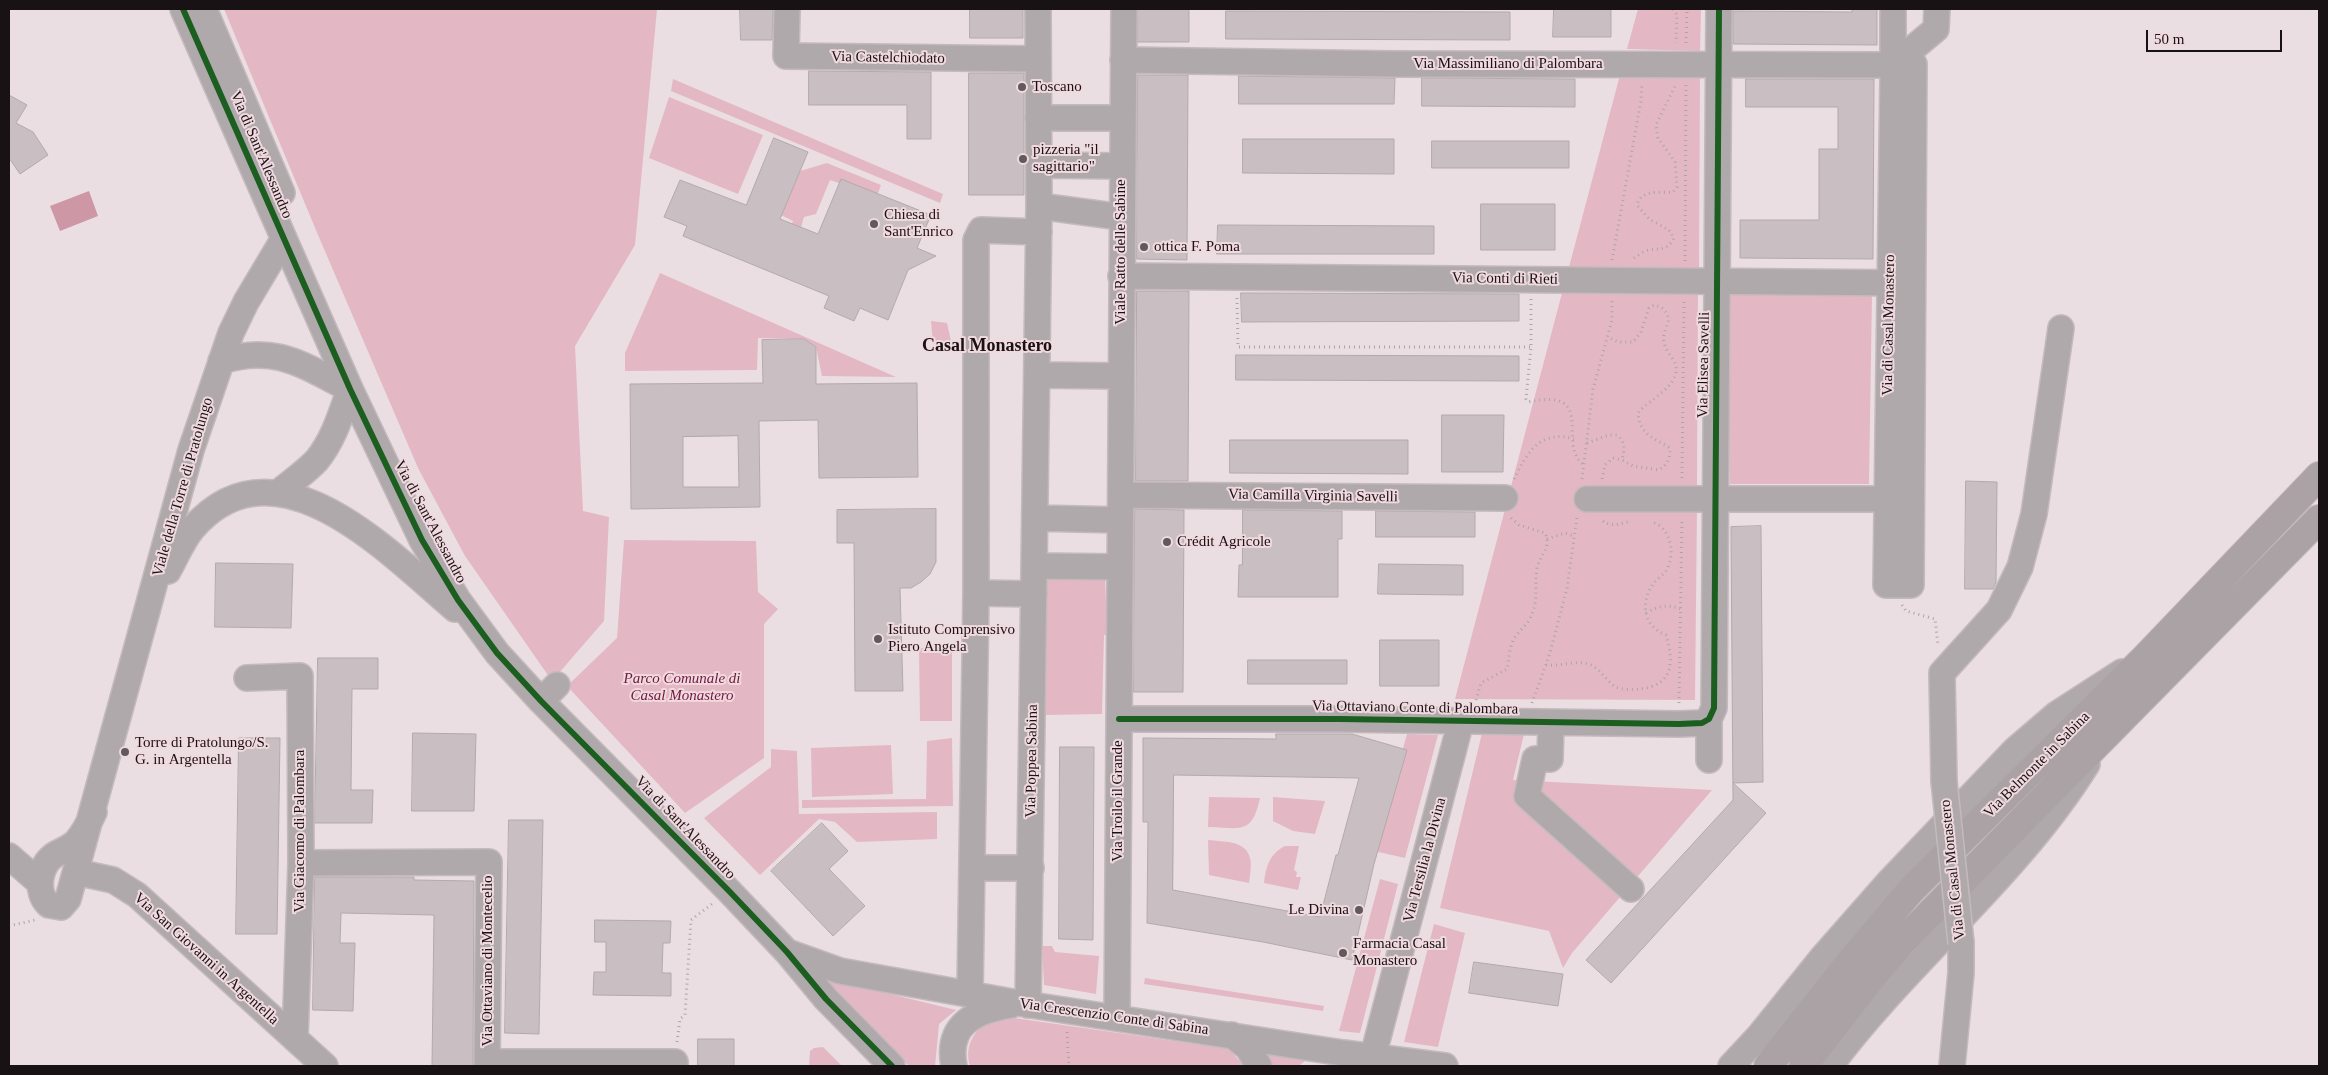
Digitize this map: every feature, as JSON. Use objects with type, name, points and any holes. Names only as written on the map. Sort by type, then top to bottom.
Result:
[{"type":"main road","name":"Via Belmonte in Sabina","points":[[1768,1066],[1856,954],[1912,889],[2144,660],[2319,476]]},
{"type":"main road","name":"Via Belmonte in Sabina","points":[[1803,1066],[1871,978],[1901,943],[2319,520]]},
{"type":"street","name":"Via di Sant'Alessandro","points":[[184,9],[283,240],[350,389],[422,540],[458,600],[497,654],[549,693],[787,952],[826,998],[892,1066]]},
{"type":"street","points":[[204,9],[282,192],[283,240]]},
{"type":"street","name":"Via Castelchiodato","points":[[787,9],[786,56],[1038,59]]},
{"type":"street","points":[[1038,9],[1039,232],[1035,518],[1120,520]]},
{"type":"street","name":"Viale Ratto delle Sabine","points":[[1121,495],[1121,166],[1124,9]]},
{"type":"street","name":"Via Elisea Savelli","points":[[1709,760],[1709,720],[1714,708],[1719,9]]},
{"type":"street","name":"Via di Casal Monastero","points":[[1886,585],[1886,499],[1902,283],[1893,65],[1894,9]]},
{"type":"street","points":[[1893,65],[1936,29],[1937,9]]},
{"type":"street","name":"Via Massimiliano di Palombara","points":[[1123,60],[1893,65]]},
{"type":"street","points":[[1038,118],[1122,118]]},
{"type":"street","points":[[1039,165],[1121,166]]},
{"type":"street","points":[[1039,206],[1121,217]]},
{"type":"street","points":[[970,993],[976,593],[976,240],[981,230],[1039,232]]},
{"type":"street","name":"Viale della Torre di Pratolungo","points":[[94,812],[75,843],[48,861],[42,874],[41,892],[45,901],[54,907],[61,906],[68,899],[94,812],[181,482],[220,361],[246,302],[283,240]]},
{"type":"street","name":"Via Conti di Rieti","points":[[1121,276],[1902,283]]},
{"type":"street","points":[[1886,585],[1911,585],[1912,498],[1902,283]]},
{"type":"street","points":[[1942,673],[1999,610],[2020,567],[2034,514],[2061,328]]},
{"type":"street","points":[[220,361],[248,354],[276,355],[292,360],[350,389],[334,433],[324,450],[311,465],[278,493]]},
{"type":"street","points":[[1037,376],[1121,376]]},
{"type":"street","name":"Viale della Torre di Pratolungo","points":[[147,613],[183,543],[205,516],[220,505],[242,495],[258,492],[278,493],[316,504],[346,521],[375,542],[476,626]]},
{"type":"street","name":"Via Camilla Virginia Savelli","points":[[1121,495],[1505,498]]},
{"type":"street","name":"Via Troilo il Grande","points":[[1117,1018],[1121,495]]},
{"type":"street","points":[[1582,498],[1715,500],[1912,498]]},
{"type":"street","name":"Via Poppea Sabina","points":[[1023,1004],[1031,868],[1035,518]]},
{"type":"street","points":[[1035,566],[1120,566]]},
{"type":"street","points":[[976,593],[1034,594]]},
{"type":"street","points":[[1731,1066],[1759,1036],[1822,958],[1882,890],[2022,744],[2070,705],[2144,660]]},
{"type":"street","name":"Via di Casal Monastero","points":[[1942,673],[1944,781],[1961,943],[1961,973],[1952,1066]]},
{"type":"street","name":"Via Giacomo di Palombara","points":[[246,678],[300,676],[301,863],[295,1039]]},
{"type":"street","name":"Via Ottaviano Conte di Palombara","points":[[1119,719],[1679,724],[1702,724],[1709,720]]},
{"type":"street","name":"Via Tersilia la Divina","points":[[1373,1056],[1467,722]]},
{"type":"street","points":[[1539,723],[1550,759],[1535,759],[1527,796],[1631,889]]},
{"type":"street","points":[[1830,1066],[1910,971],[1993,887],[2047,824],[2101,740]]},
{"type":"street","name":"Viale della Torre di Pratolungo","points":[[9,856],[40,883]]},
{"type":"street","name":"Via Ottaviano di Montecelio","points":[[301,863],[488,862],[487,1064]]},
{"type":"street","points":[[972,868],[1031,868]]},
{"type":"street","name":"Via San Giovanni in Argentella","points":[[76,872],[113,880],[132,891],[325,1066]]},
{"type":"street","name":"Via Crescenzio Conte di Sabina","points":[[787,952],[840,971],[1023,1004],[1343,1053],[1445,1066]]},
{"type":"street","points":[[954,1066],[954,1041],[965,1022],[986,1010],[1023,1004]]},
{"type":"street","points":[[1232,1035],[1248,1048],[1259,1066]]},
{"type":"street","points":[[1320,1066],[1343,1053]]},
{"type":"street","points":[[487,1064],[675,1064]]},
{"type":"path","points":[[1672,9],[1677,15],[1680,65],[1684,282],[1679,724]]},
{"type":"path","points":[[1539,723],[1533,700],[1550,653],[1567,588],[1574,536],[1582,498],[1593,389],[1612,320],[1620,281],[1634,258],[1646,251],[1662,250],[1671,245],[1674,238],[1669,230],[1648,219],[1637,205],[1639,198],[1645,194],[1673,192],[1677,187],[1676,162],[1658,138],[1656,125],[1676,86],[1687,9]]},
{"type":"path","points":[[1620,281],[1613,254],[1641,101],[1643,64]]},
{"type":"path","points":[[1237,277],[1238,347],[1531,347]]},
{"type":"path","points":[[1533,279],[1530,318],[1531,347],[1526,399],[1528,402],[1544,399],[1560,401],[1569,408],[1577,460],[1584,465]]},
{"type":"path","points":[[1587,443],[1610,434],[1617,435],[1623,441],[1624,451],[1622,460]]},
{"type":"path","points":[[1467,722],[1480,683],[1507,669],[1512,643],[1532,617],[1537,598],[1536,571],[1539,561],[1547,549],[1548,539],[1544,533],[1519,525],[1508,515],[1505,498],[1524,458],[1542,440],[1555,435],[1574,439]]},
{"type":"path","points":[[1548,539],[1565,533],[1574,536]]},
{"type":"path","points":[[1886,585],[1906,611],[1935,619],[1942,673]]},
{"type":"path","points":[[1646,613],[1669,605],[1681,609]]},
{"type":"path","points":[[675,1064],[680,1019],[685,1016],[691,920],[713,904]]},
{"type":"path","points":[[1067,1029],[1069,1066]]},
{"type":"green space","points":[[224,9],[657,9],[635,245],[575,346],[583,511],[609,517],[604,621],[552,681],[465,556],[418,468]]},
{"type":"green space","points":[[1638,9],[1701,9],[1700,51],[1627,49]]},
{"type":"green space","points":[[1620,75],[1700,76],[1699,268],[1569,267]]},
{"type":"green space","points":[[673,79],[943,194],[940,203],[671,91]]},
{"type":"green space","points":[[669,97],[763,135],[738,194],[649,158]]},
{"type":"green space","points":[[827,163],[881,185],[877,196],[830,180],[816,214],[804,217],[800,231],[790,229],[793,221],[781,215],[800,171]]},
{"type":"green space","points":[[660,273],[896,377],[822,376],[816,347],[804,339],[758,338],[757,370],[625,371],[625,353]]},
{"type":"green space","points":[[1728,292],[1872,295],[1869,484],[1730,484]]},
{"type":"green space","points":[[1562,293],[1698,294],[1697,487],[1588,485],[1587,499],[1697,509],[1695,700],[1455,699]]},
{"type":"green space","points":[[931,321],[947,323],[951,341],[933,344]]},
{"type":"green space","name":"Parco Comunale di Casal Monastero","points":[[624,540],[756,541],[758,592],[778,609],[764,624],[764,758],[685,813],[567,686],[617,638]]},
{"type":"green space","points":[[1105,573],[1107,635],[1104,635],[1102,714],[1046,715],[1046,636],[1040,636],[1042,575]]},
{"type":"green space","points":[[919,648],[952,649],[952,721],[920,721]]},
{"type":"green space","points":[[1525,730],[1513,780],[1712,790],[1572,953],[1563,968],[1549,931],[1440,908],[1482,733]]},
{"type":"green space","points":[[1407,734],[1438,735],[1405,858],[1374,851]]},
{"type":"green space","points":[[952,738],[953,806],[802,808],[802,800],[926,799],[927,741]]},
{"type":"green space","points":[[891,745],[893,794],[812,797],[811,748]]},
{"type":"green space","points":[[771,749],[797,751],[799,814],[937,812],[937,839],[857,842],[835,822],[819,819],[760,875],[704,818],[771,767]]},
{"type":"green space","points":[[1209,797],[1260,798],[1257,810],[1249,824],[1243,827],[1229,828],[1208,827]]},
{"type":"green space","points":[[1273,797],[1325,801],[1315,834],[1293,831],[1273,821]]},
{"type":"green space","points":[[1208,840],[1233,843],[1248,852],[1251,861],[1249,883],[1209,875]]},
{"type":"green space","points":[[1285,846],[1299,846],[1294,870],[1297,872],[1296,877],[1301,877],[1298,890],[1264,883],[1269,862],[1275,853]]},
{"type":"green space","points":[[1380,879],[1398,884],[1360,1033],[1339,1031]]},
{"type":"green space","points":[[1434,924],[1465,933],[1438,1047],[1404,1042]]},
{"type":"green space","points":[[1042,946],[1052,946],[1055,952],[1099,956],[1096,994],[1044,985]]},
{"type":"green space","points":[[821,977],[956,1010],[939,1024],[935,1066],[909,1066]]},
{"type":"green space","points":[[1145,978],[1324,1006],[1323,1011],[1144,984]]},
{"type":"green space","points":[[994,1015],[1229,1049],[1244,1066],[970,1066],[968,1051],[973,1037],[982,1025]]},
{"type":"green space","points":[[823,1047],[842,1066],[809,1066],[810,1051],[814,1048]]},
{"type":"green space","points":[[1262,1054],[1306,1060],[1299,1066],[1270,1066]]},
{"type":"shaded area","points":[[89,191],[98,216],[60,231],[50,206]]},
{"type":"building","points":[[740,9],[773,9],[772,40],[741,40]]},
{"type":"building","points":[[970,9],[1023,9],[1023,38],[970,38]]},
{"type":"building","points":[[1138,9],[1189,9],[1189,42],[1138,42]]},
{"type":"building","points":[[1554,9],[1611,9],[1611,37],[1553,37]]},
{"type":"building","points":[[1852,9],[1877,9],[1877,45],[1733,44],[1733,11],[1852,12]]},
{"type":"building","points":[[1226,11],[1510,12],[1510,40],[1226,39]]},
{"type":"building","points":[[809,71],[931,72],[931,139],[907,139],[907,105],[809,105]]},
{"type":"building","points":[[969,73],[1024,73],[1024,195],[969,195]]},
{"type":"building","points":[[1138,75],[1188,75],[1187,260],[1137,259]]},
{"type":"building","points":[[1239,76],[1395,78],[1394,104],[1239,104]]},
{"type":"building","points":[[1422,78],[1575,79],[1575,107],[1422,106]]},
{"type":"building","points":[[1746,79],[1874,79],[1873,259],[1740,258],[1740,220],[1819,220],[1819,149],[1838,149],[1838,107],[1746,107]]},
{"type":"building","points":[[9,95],[27,105],[16,123],[33,132],[48,155],[20,174],[9,158]]},
{"type":"building","points":[[774,138],[808,152],[780,219],[818,234],[841,179],[931,215],[917,248],[936,256],[908,270],[888,320],[860,308],[854,321],[824,308],[829,296],[683,236],[687,226],[664,217],[680,180],[746,205]]},
{"type":"building","points":[[1243,139],[1394,139],[1394,174],[1243,173]]},
{"type":"building","points":[[1432,141],[1569,141],[1569,168],[1432,168]]},
{"type":"building","points":[[1481,204],[1555,204],[1555,250],[1481,250]]},
{"type":"building","points":[[1218,225],[1434,226],[1434,254],[1217,254]]},
{"type":"building","points":[[1137,291],[1189,291],[1188,481],[1136,481]]},
{"type":"building","points":[[1241,293],[1519,294],[1519,321],[1242,322]]},
{"type":"building","points":[[804,339],[816,347],[816,384],[917,383],[918,477],[819,478],[818,420],[759,421],[760,507],[631,509],[630,384],[763,383],[762,340]],"holes":[[[738,436],[739,487],[683,487],[683,437]]]},
{"type":"building","points":[[1236,355],[1519,356],[1519,381],[1236,380]]},
{"type":"building","points":[[1442,415],[1504,415],[1503,472],[1442,472]]},
{"type":"building","points":[[1230,440],[1408,440],[1408,474],[1230,473]]},
{"type":"building","points":[[1966,481],[1997,482],[1996,582],[1993,589],[1965,589]]},
{"type":"building","name":"Istituto Comprensivo Piero Angela","points":[[936,509],[936,562],[930,574],[921,582],[911,588],[900,588],[903,691],[855,691],[854,543],[837,543],[837,510]]},
{"type":"building","points":[[1135,509],[1184,510],[1183,692],[1134,692]]},
{"type":"building","points":[[1243,510],[1342,511],[1342,539],[1338,539],[1338,597],[1238,597],[1239,565],[1242,565]]},
{"type":"building","points":[[1376,511],[1475,512],[1475,537],[1376,537]]},
{"type":"building","points":[[1761,526],[1763,782],[1733,783],[1766,813],[1611,983],[1586,960],[1733,800],[1731,527]]},
{"type":"building","points":[[216,563],[293,564],[291,628],[215,627]]},
{"type":"building","points":[[1379,564],[1463,565],[1463,595],[1378,594]]},
{"type":"building","points":[[1380,640],[1439,640],[1439,686],[1380,686]]},
{"type":"building","points":[[318,658],[378,658],[378,689],[352,689],[351,790],[373,790],[372,823],[315,823]]},
{"type":"building","points":[[1248,660],[1347,660],[1347,684],[1248,684]]},
{"type":"building","points":[[413,733],[476,734],[474,811],[412,811]]},
{"type":"building","points":[[1276,734],[1352,734],[1407,750],[1374,864],[1352,960],[1263,942],[1147,923],[1148,822],[1143,822],[1143,738],[1276,739]],"holes":[[[1174,775],[1359,778],[1320,917],[1173,890]]]},
{"type":"building","points":[[239,738],[280,738],[277,934],[236,934]]},
{"type":"building","points":[[1060,747],[1094,747],[1093,940],[1059,939]]},
{"type":"building","points":[[509,820],[543,820],[539,1034],[505,1033]]},
{"type":"building","points":[[822,823],[848,851],[829,869],[865,906],[833,936],[771,871]]},
{"type":"building","points":[[315,877],[414,877],[414,880],[474,881],[473,1066],[432,1066],[434,915],[341,913],[340,943],[355,943],[353,1011],[313,1010]]},
{"type":"building","points":[[595,920],[671,921],[670,943],[663,943],[662,973],[671,973],[671,996],[593,995],[594,972],[606,972],[606,942],[595,942]]},
{"type":"building","points":[[1474,962],[1563,974],[1558,1006],[1469,993]]},
{"type":"building","points":[[698,1039],[734,1039],[734,1066],[698,1066]]},
{"type":"cycle path","points":[[183,9],[350,389],[422,540],[458,600],[497,653],[541,701],[730,892],[787,952],[826,999],[892,1066]]},
{"type":"cycle path","points":[[1119,719],[1339,719],[1679,724],[1702,723],[1709,719],[1714,708],[1719,9]]},
{"type":"place","name":"Toscano","points":[[1022,87]]},
{"type":"place","name":"pizzeria \"il sagittario\"","points":[[1023,159]]},
{"type":"place","name":"Chiesa di Sant'Enrico","points":[[874,224]]},
{"type":"place","name":"ottica F. Poma","points":[[1144,247]]},
{"type":"place","name":"Crédit Agricole","points":[[1167,542]]},
{"type":"place","name":"Istituto Comprensivo Piero Angela","points":[[878,639]]},
{"type":"place","name":"Torre di Pratolungo/S. G. in Argentella","points":[[125,752]]},
{"type":"place","name":"Le Divina","points":[[1359,910]]},
{"type":"place","name":"Farmacia Casal Monastero","points":[[1343,953]]},
{"type":"district","name":"Casal Monastero","points":[[987,346]]}]
